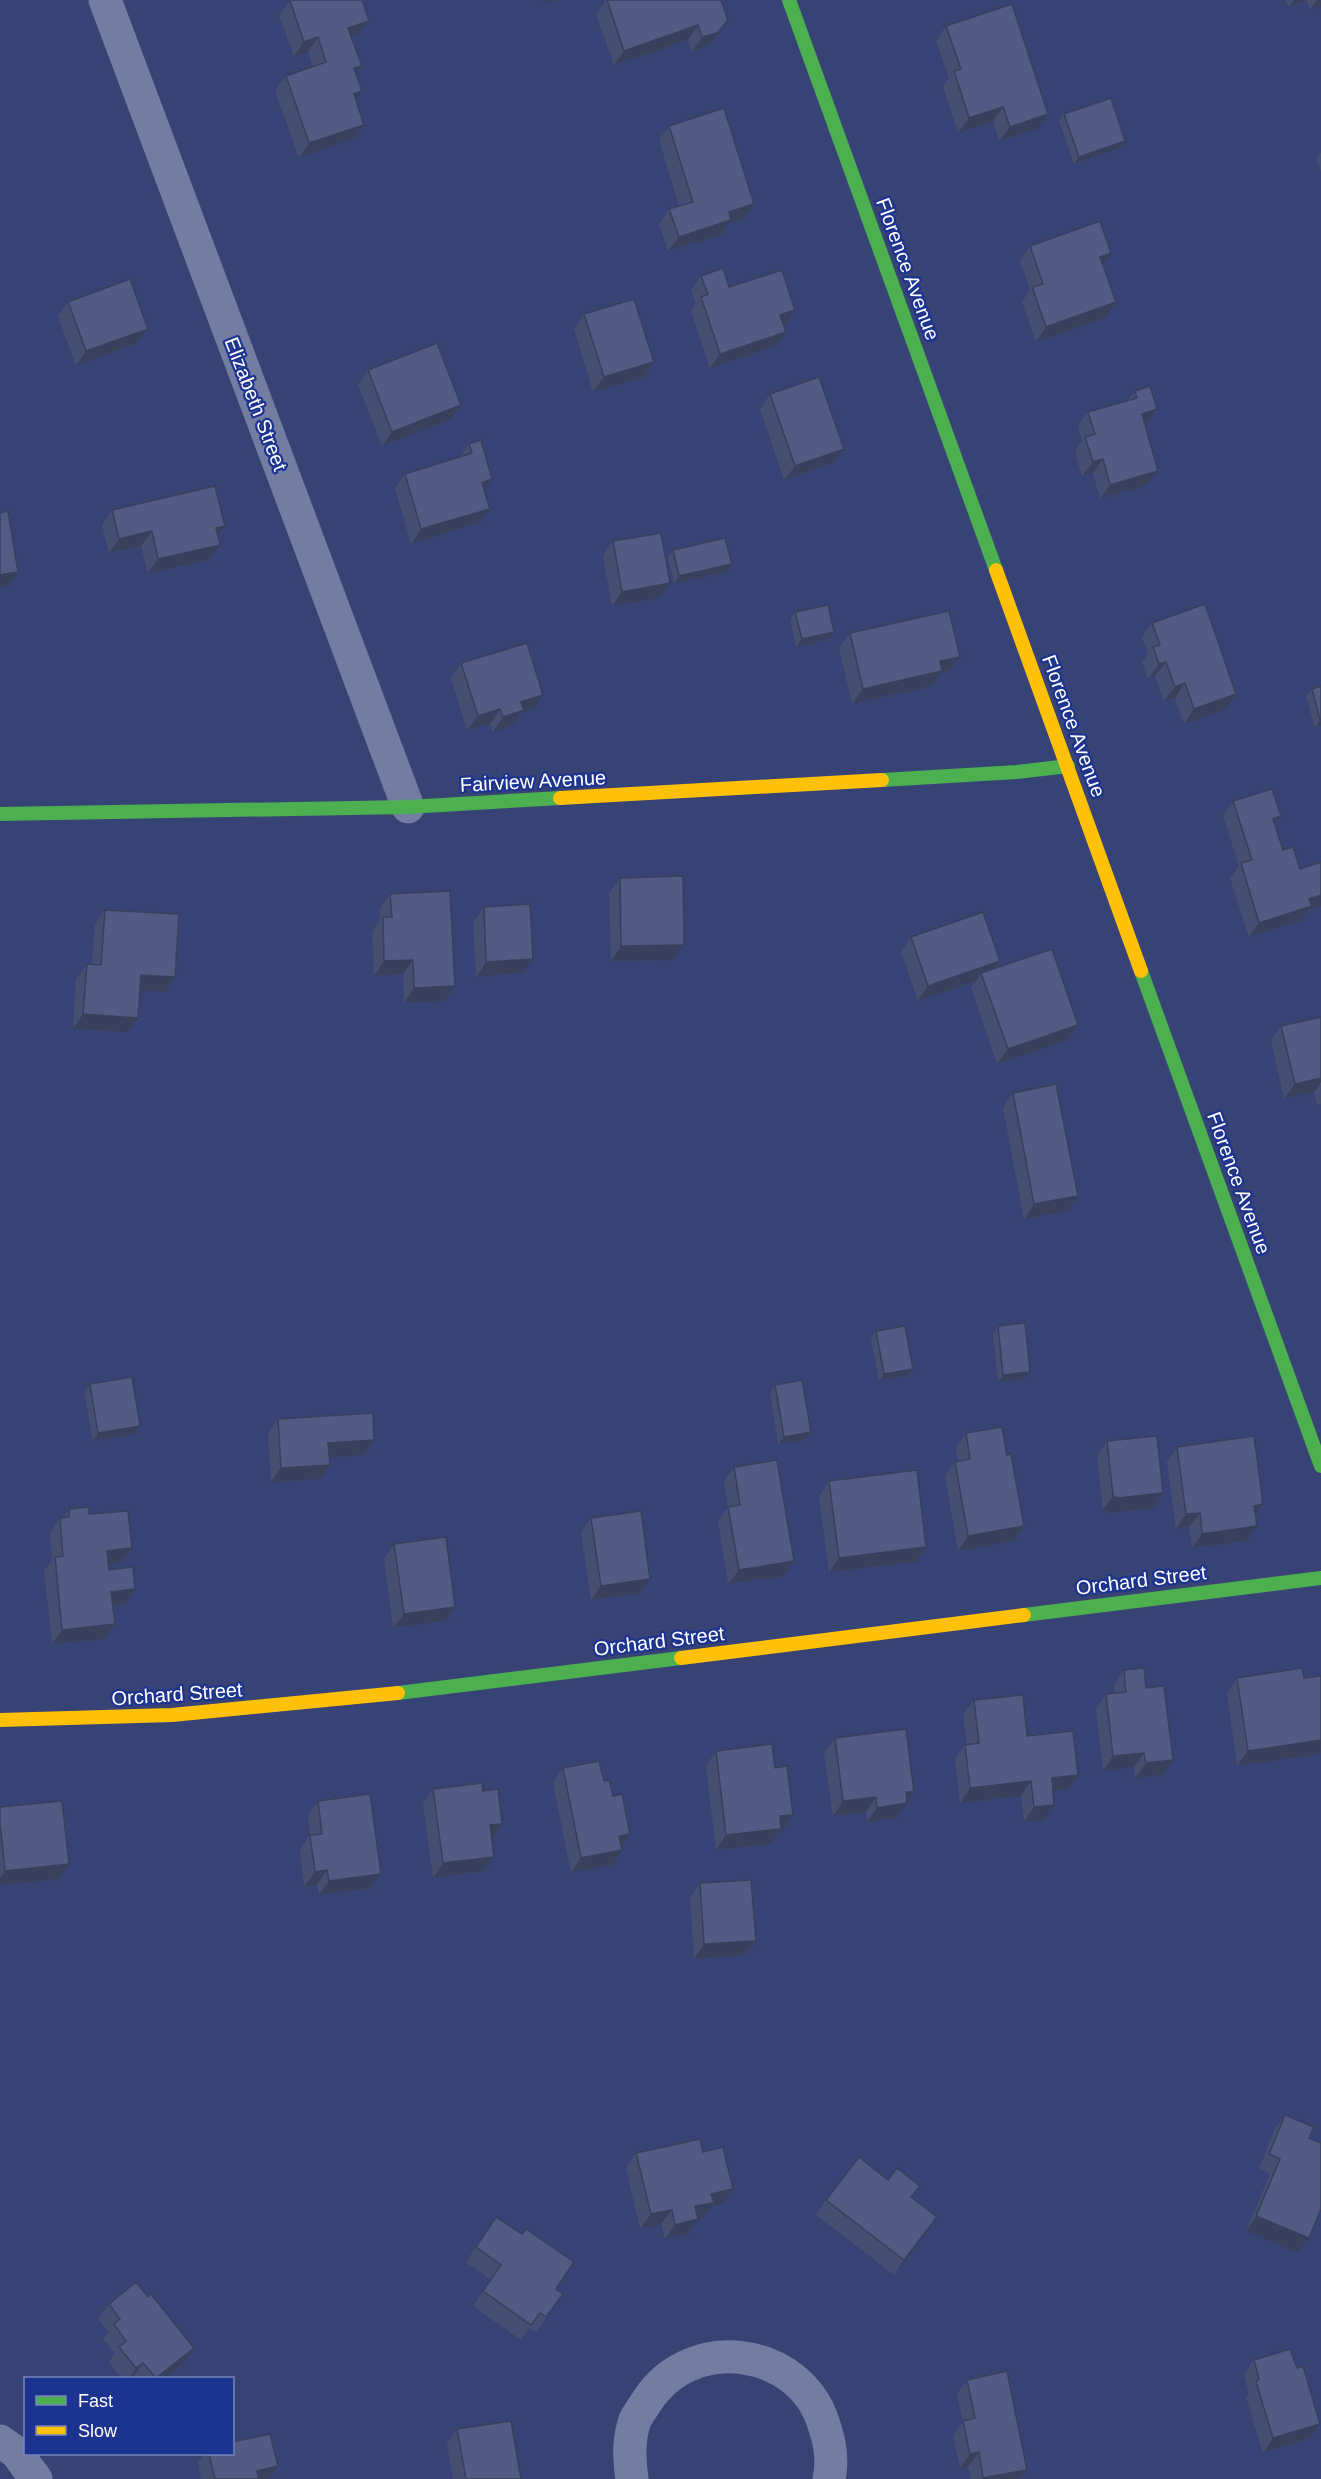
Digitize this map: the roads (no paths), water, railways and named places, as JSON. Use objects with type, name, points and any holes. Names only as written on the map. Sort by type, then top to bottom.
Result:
[{"type":"street","name":"Elizabeth Street","points":[[105,0],[408,807]]},
{"type":"street","name":"Florence Avenue","points":[[789,0],[1321,1466]]},
{"type":"street","name":"Fairview Avenue","points":[[0,814],[408,807],[1017,772],[1068,766]]},
{"type":"street","name":"Orchard Street","points":[[0,1720],[172,1715],[320,1702],[1321,1578]]},
{"type":"street","points":[[632,2479],[629,2453],[635,2420],[654,2390],[681,2368],[715,2357],[747,2357],[777,2367],[802,2387],[821,2413],[830,2444],[829,2479]]},
{"type":"street","points":[[0,2440],[16,2452],[36,2479]]}]
